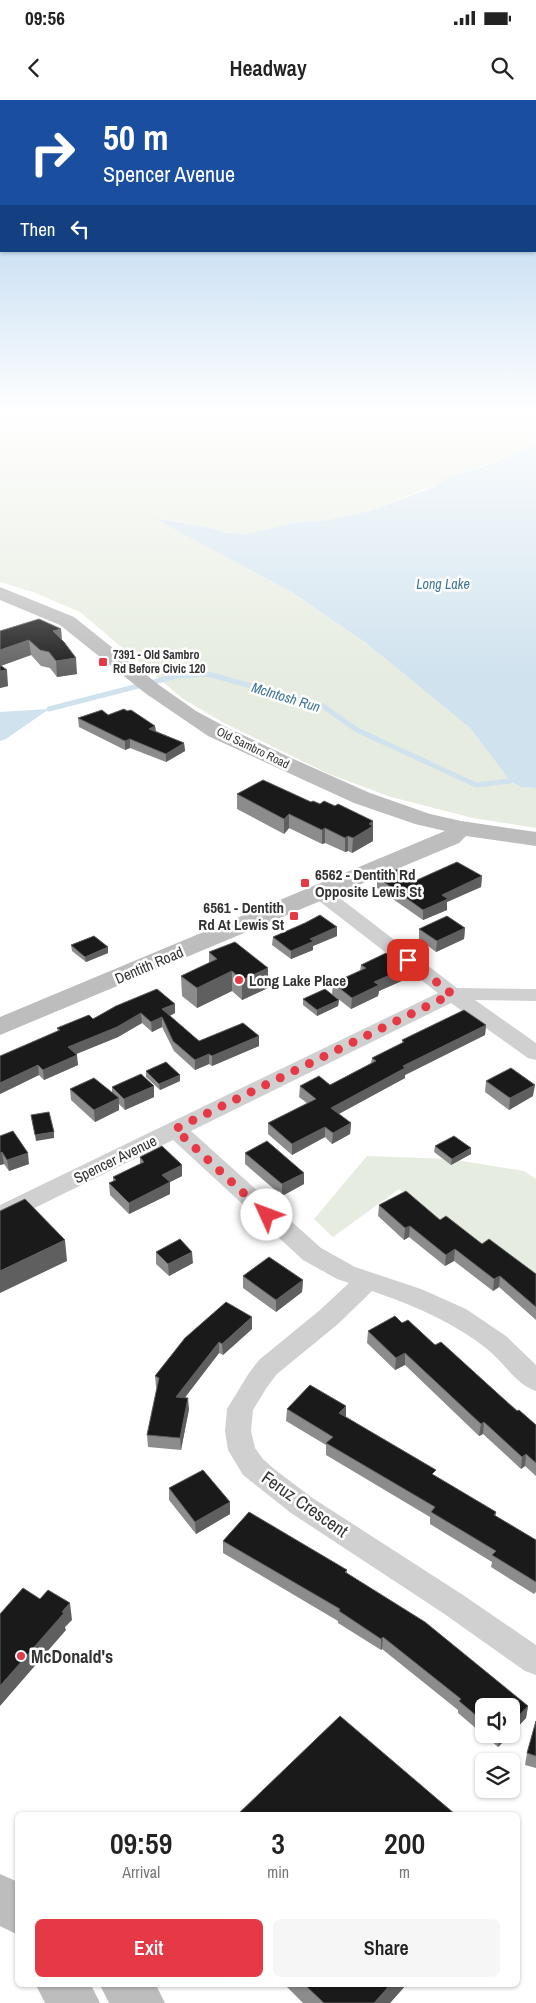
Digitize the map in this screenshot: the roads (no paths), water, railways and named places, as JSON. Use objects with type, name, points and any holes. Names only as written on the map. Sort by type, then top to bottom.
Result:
[{"type":"main road","name":"Old Sambro Road","points":[[0,594],[67,621],[148,686],[216,730],[316,778],[395,810],[461,828],[536,839]]},
{"type":"main road","name":"Dentith Road","points":[[0,1027],[451,838],[461,828]]},
{"type":"main road","points":[[0,1895],[15,1909]]},
{"type":"main road","points":[[61,1987],[77,2003]]},
{"type":"main road","points":[[125,1987],[142,2003]]},
{"type":"street","points":[[321,893],[452,994],[536,1054]]},
{"type":"street","name":"Spencer Avenue","points":[[0,1215],[452,994],[536,995]]},
{"type":"street","points":[[175,1129],[312,1254],[346,1273],[432,1304],[471,1324],[501,1347],[536,1381]]},
{"type":"street","name":"Feruz Crescent","points":[[368,1280],[329,1318],[268,1367],[258,1380],[240,1409],[238,1431],[242,1450],[253,1467],[301,1505],[438,1593],[536,1662]]},
{"type":"water","name":"Long Lake","points":[[392,503],[536,503],[536,788],[521,787],[510,781],[470,728],[366,643],[293,593],[154,518],[216,529],[222,532],[245,534],[294,523],[327,520],[370,511]]},
{"type":"water","points":[[49,709],[6,739],[0,741],[0,712]]},
{"type":"waterway","name":"McIntosh Run","points":[[49,709],[177,676],[208,674],[323,706],[357,730],[476,785],[510,781]]},
{"type":"place","name":"7391 - Old Sambro Rd Before Civic 120","points":[[103,662]]},
{"type":"place","name":"6562 - Dentith Rd Opposite Lewis St","points":[[305,883]]},
{"type":"place","name":"6561 - Dentith Rd At Lewis St","points":[[294,916]]},
{"type":"place","name":"Long Lake Place","points":[[239,980]]},
{"type":"place","name":"McDonald's","points":[[21,1656]]}]
